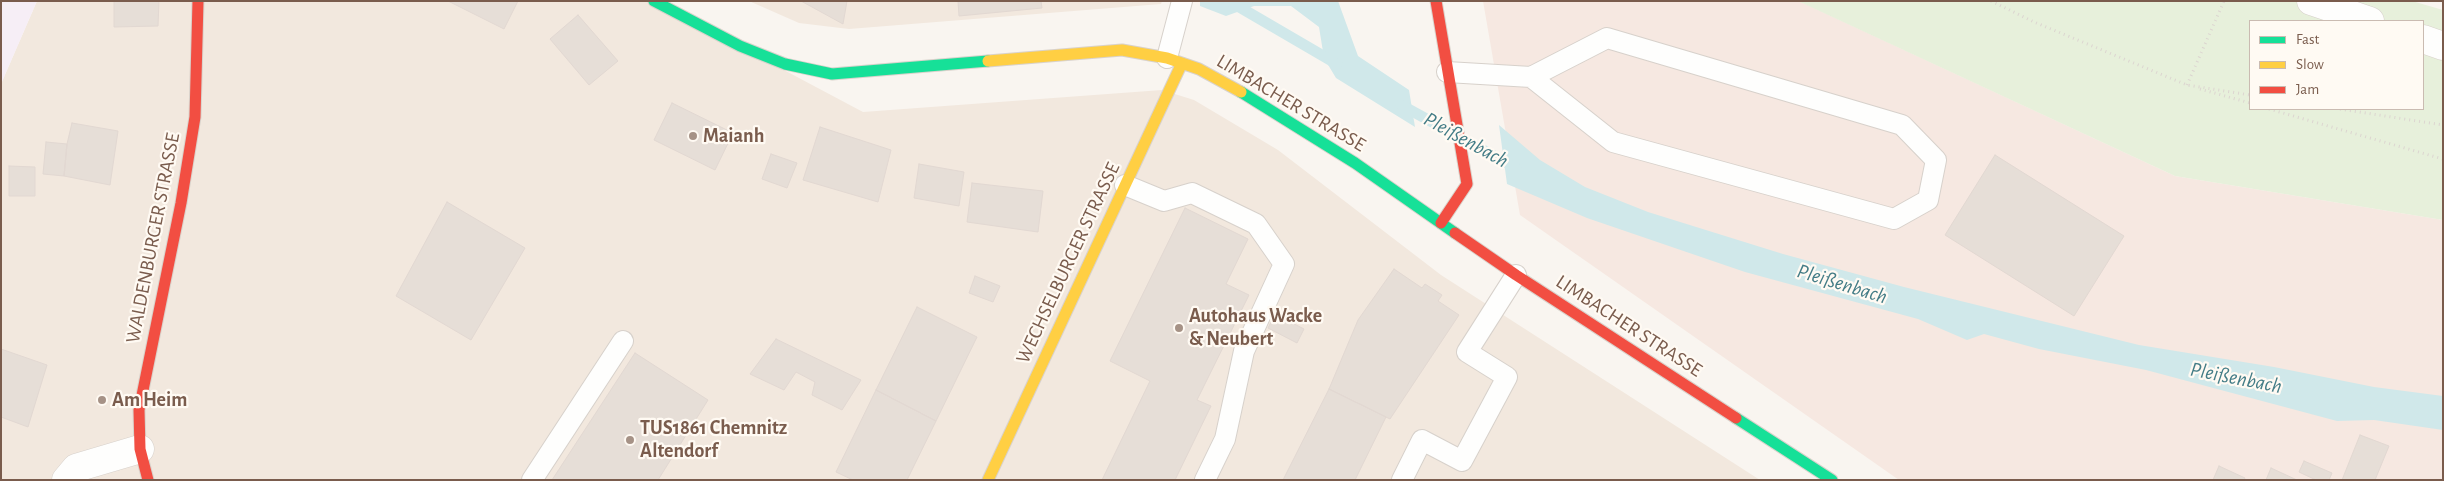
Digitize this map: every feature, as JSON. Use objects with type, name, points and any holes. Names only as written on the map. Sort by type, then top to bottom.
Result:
[{"type":"main road","name":"WALDENBURGER STRASSE","points":[[148,480],[140,449],[139,410],[195,117],[198,1]]},
{"type":"main road","name":"LIMBACHER STRASSE","points":[[654,1],[740,46],[785,64],[832,74],[1122,50],[1174,60],[1199,70],[1258,101],[1355,163],[1516,275],[1832,480]]},
{"type":"main road","points":[[1436,1],[1467,184],[1441,223]]},
{"type":"main road","name":"WECHSELBURGER STRASSE","points":[[988,480],[1125,185],[1174,60]]},
{"type":"street","points":[[2311,1],[2367,20]]},
{"type":"street","points":[[2424,39],[2443,46]]},
{"type":"street","points":[[66,480],[76,468],[140,449]]},
{"type":"lane","points":[[1174,60],[1182,1]]},
{"type":"lane","points":[[1449,81],[1531,76],[1607,38],[1902,125],[1936,160],[1928,200],[1894,219],[1613,142],[1531,76]]},
{"type":"lane","points":[[1125,185],[1164,201],[1192,192],[1256,224],[1284,264],[1244,351],[1225,439],[1205,480]]},
{"type":"lane","points":[[1402,480],[1422,440],[1462,461],[1506,377],[1467,352],[1516,275]]},
{"type":"lane","points":[[532,480],[623,341]]},
{"type":"path","points":[[1991,1],[2043,26],[2187,85],[2249,103]]},
{"type":"path","points":[[2187,85],[2224,1]]},
{"type":"path","points":[[2187,85],[2249,95]]},
{"type":"path","points":[[2272,110],[2443,159]]},
{"type":"path","points":[[2346,110],[2443,125]]},
{"type":"shaded area","points":[[1,1],[37,1],[1,84]]},
{"type":"shaded area","points":[[37,1],[654,1],[863,112],[1162,90],[1194,100],[1278,150],[1441,275],[1760,480],[1,480],[1,84]]},
{"type":"shaded area","points":[[749,1],[1162,1],[1161,4],[849,29],[799,23]]},
{"type":"shaded area","points":[[1483,1],[1799,1],[2175,176],[2443,220],[2443,480],[1899,480],[1520,215]]},
{"type":"green space","points":[[1798,1],[2412,1],[2443,10],[2443,220],[2175,176]]},
{"type":"water","points":[[1200,1],[1338,1],[1358,56],[1409,90],[1415,127],[1336,78],[1324,58],[1319,27],[1291,6],[1254,6],[1226,16],[1200,6]]},
{"type":"water","points":[[1499,125],[1540,160],[1585,187],[1648,212],[1783,254],[1904,287],[2139,345],[2274,367],[2374,387],[2443,396],[2443,430],[2374,420],[2337,421],[2146,370],[2039,349],[1984,334],[1967,340],[1918,319],[1745,272],[1587,218],[1507,184]]},
{"type":"building","points":[[114,1],[159,1],[158,26],[114,27]]},
{"type":"building","points":[[448,1],[518,1],[504,29]]},
{"type":"building","points":[[801,1],[847,1],[843,24]]},
{"type":"building","points":[[958,1],[1041,1],[1042,8],[959,16]]},
{"type":"building","points":[[578,15],[618,61],[589,85],[550,39]]},
{"type":"building","name":"Maianh","points":[[672,103],[733,133],[715,170],[654,140]]},
{"type":"building","points":[[72,123],[118,131],[110,185],[64,176],[67,144]]},
{"type":"building","points":[[820,127],[891,150],[878,202],[803,180]]},
{"type":"building","points":[[46,142],[67,144],[64,176],[43,174]]},
{"type":"building","points":[[771,154],[797,163],[787,188],[762,179]]},
{"type":"building","points":[[1995,155],[2124,236],[2074,316],[1945,235]]},
{"type":"building","points":[[919,164],[964,172],[959,206],[914,198]]},
{"type":"building","points":[[9,166],[35,167],[35,196],[9,196]]},
{"type":"building","points":[[972,183],[1043,191],[1038,232],[967,222]]},
{"type":"building","points":[[447,202],[525,248],[471,340],[396,296]]},
{"type":"building","name":"Autohaus Wacke & Neubert","points":[[1185,208],[1248,239],[1226,284],[1249,295],[1197,400],[1211,406],[1175,480],[1102,480],[1150,381],[1110,361]]},
{"type":"building","points":[[1394,269],[1422,288],[1425,284],[1442,295],[1438,301],[1459,315],[1390,419],[1329,389],[1358,320]]},
{"type":"building","points":[[975,276],[1000,286],[993,302],[969,293]]},
{"type":"building","points":[[917,307],[977,337],[936,421],[876,390]]},
{"type":"building","points":[[1275,314],[1304,329],[1297,343],[1268,328]]},
{"type":"building","points":[[776,339],[861,380],[842,410],[812,395],[815,382],[796,372],[784,390],[750,374]]},
{"type":"building","points":[[1,349],[47,365],[28,427],[1,417]]},
{"type":"building","name":"TUS1861 Chemnitz Altendorf","points":[[635,353],[708,400],[658,480],[552,480]]},
{"type":"building","points":[[1329,389],[1386,417],[1355,480],[1283,480]]},
{"type":"building","points":[[876,390],[936,421],[907,480],[853,480],[836,472]]},
{"type":"building","points":[[2360,435],[2389,446],[2375,480],[2342,480]]},
{"type":"building","points":[[2304,461],[2332,473],[2329,480],[2316,480],[2299,472]]},
{"type":"building","points":[[2219,466],[2245,478],[2244,480],[2213,480]]},
{"type":"building","points":[[2271,468],[2297,480],[2266,480]]},
{"type":"waterway","points":[[1229,1],[1337,64]]},
{"type":"waterway","name":"Pleißenbach","points":[[1401,105],[1516,168]]},
{"type":"traffic: fast","points":[[654,1],[740,46],[785,64],[832,74],[988,61]]},
{"type":"traffic: fast","points":[[1241,92],[1355,163],[1455,233]]},
{"type":"traffic: fast","points":[[1736,418],[1832,480]]},
{"type":"traffic: slow","points":[[988,61],[1122,50],[1167,58],[1199,69],[1241,92]]},
{"type":"traffic: slow","points":[[988,480],[1182,63]]},
{"type":"traffic: jam","points":[[148,480],[140,449],[139,410],[181,203],[195,117],[198,1]]},
{"type":"traffic: jam","points":[[1436,1],[1467,184],[1441,223]]},
{"type":"traffic: jam","points":[[1455,233],[1516,275],[1736,418]]},
{"type":"place","name":"Maianh","points":[[693,136]]},
{"type":"place","name":"Autohaus Wacke & Neubert","points":[[1179,328]]},
{"type":"place","name":"Am Heim","points":[[102,400]]},
{"type":"place","name":"TUS1861 Chemnitz Altendorf","points":[[630,440]]}]
